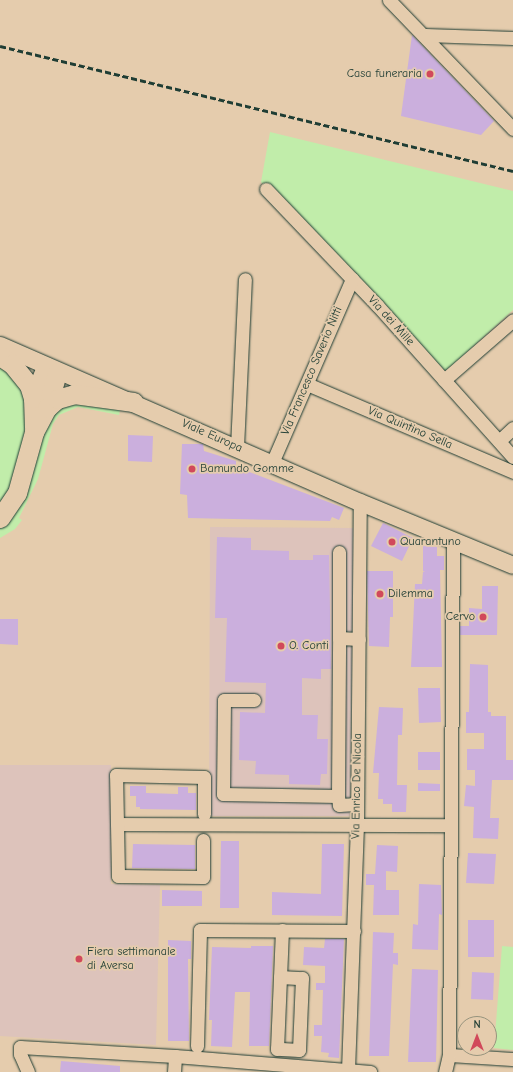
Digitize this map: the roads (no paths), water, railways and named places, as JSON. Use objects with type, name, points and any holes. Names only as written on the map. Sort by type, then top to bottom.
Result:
[{"type":"highway","points":[[0,356],[24,377],[40,403]]},
{"type":"highway","points":[[0,518],[17,492],[34,432],[40,403],[52,369]]},
{"type":"highway","points":[[40,403],[74,394],[133,402]]},
{"type":"main road","name":"Viale Europa","points":[[0,345],[52,369],[237,447],[360,502],[513,565]]},
{"type":"street","points":[[389,0],[425,35],[513,129]]},
{"type":"street","points":[[425,35],[513,38]]},
{"type":"street","name":"Via dei Mille","points":[[266,188],[352,279],[513,457]]},
{"type":"street","points":[[237,447],[245,279]]},
{"type":"street","name":"Via Francesco Saverio Nitti","points":[[272,463],[352,279]]},
{"type":"street","points":[[444,380],[513,320]]},
{"type":"street","name":"Via Quintino Sella","points":[[307,384],[513,472]]},
{"type":"street","points":[[499,441],[513,428]]},
{"type":"street","name":"Via Enrico De Nicola","points":[[348,1070],[357,825],[360,639],[360,502]]},
{"type":"street","points":[[445,1072],[449,1055],[453,539]]},
{"type":"street","points":[[338,552],[338,804],[357,804]]},
{"type":"street","points":[[339,638],[360,639]]},
{"type":"street","points":[[254,700],[224,700],[223,794],[338,796]]},
{"type":"street","points":[[203,840],[202,877],[118,876],[116,775],[204,777],[204,814]]},
{"type":"street","points":[[117,824],[451,825]]},
{"type":"street","points":[[197,1046],[200,930],[354,931]]},
{"type":"street","points":[[280,977],[302,978],[300,1050],[277,1049],[280,977],[282,930]]},
{"type":"street","points":[[28,1072],[20,1054],[20,1047],[175,1056],[370,1072]]},
{"type":"street","points":[[449,1055],[513,1059]]},
{"type":"street","points":[[174,1072],[175,1056]]},
{"type":"railway","points":[[0,46],[513,171]]},
{"type":"place","name":"Casa funeraria","points":[[430,74]]},
{"type":"place","name":"Bamundo Gomme","points":[[192,469]]},
{"type":"place","name":"Quarantuno","points":[[392,542]]},
{"type":"place","name":"Dilemma","points":[[380,594]]},
{"type":"place","name":"Cervo","points":[[483,617]]},
{"type":"place","name":"O. Conti","points":[[281,646]]},
{"type":"place","name":"Fiera settimanale di Aversa","points":[[79,959]]}]
